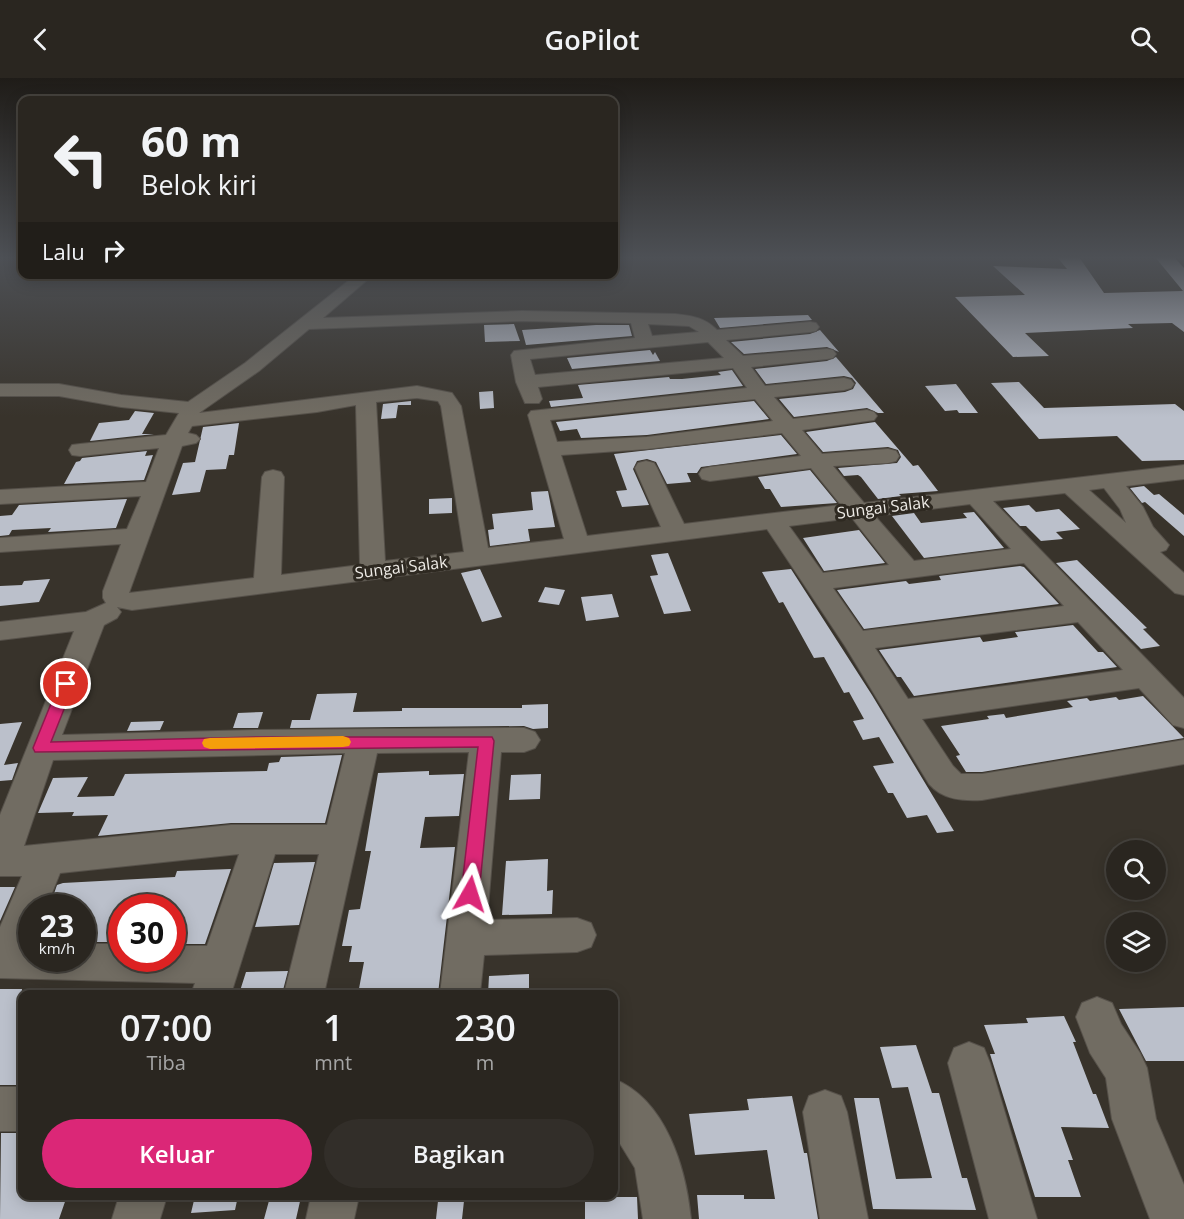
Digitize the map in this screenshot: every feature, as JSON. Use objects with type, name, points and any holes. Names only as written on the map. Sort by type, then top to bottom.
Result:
[{"type":"street","points":[[124,602],[116,598],[116,591],[154,488],[182,423],[324,310]]},
{"type":"street","points":[[308,324],[522,316],[693,321],[702,325],[739,363],[760,393],[908,571]]},
{"type":"street","points":[[638,318],[645,342]]},
{"type":"street","points":[[578,545],[519,356],[524,353],[810,327]]},
{"type":"street","points":[[526,382],[827,354]]},
{"type":"street","points":[[538,415],[844,384]]},
{"type":"street","points":[[0,390],[58,390],[121,401],[182,423]]},
{"type":"street","points":[[80,450],[182,423],[366,407],[432,393],[448,399],[451,406],[477,557]]},
{"type":"street","points":[[366,407],[373,571]]},
{"type":"street","points":[[547,449],[647,443],[867,416]]},
{"type":"street","points":[[710,474],[817,461],[888,456]]},
{"type":"street","points":[[646,468],[676,532]]},
{"type":"street","name":"Sungai Salak","points":[[124,602],[772,520],[1184,472]]},
{"type":"street","points":[[267,585],[273,477]]},
{"type":"street","points":[[1109,480],[1131,507],[1142,530],[1184,570]]},
{"type":"street","points":[[1070,485],[1184,587]]},
{"type":"street","points":[[0,497],[154,488]]},
{"type":"street","points":[[975,496],[1184,717]]},
{"type":"street","points":[[772,520],[856,641],[947,783],[958,788],[982,787],[1184,752]]},
{"type":"street","points":[[0,545],[136,536]]},
{"type":"street","points":[[816,582],[1031,555]]},
{"type":"street","points":[[0,631],[92,620],[124,602]]},
{"type":"street","points":[[856,641],[1086,612]]},
{"type":"street","points":[[92,620],[41,748],[1,861],[48,859],[231,840],[340,839]]},
{"type":"street","points":[[900,711],[1148,677]]},
{"type":"street","points":[[41,748],[364,741],[524,741]]},
{"type":"street","points":[[305,990],[364,741]]},
{"type":"street","points":[[460,990],[486,741]]},
{"type":"street","points":[[48,859],[2,960],[215,980],[262,840]]},
{"type":"street","points":[[466,938],[577,935]]},
{"type":"street","points":[[1097,1017],[1105,1038],[1125,1068],[1134,1119],[1174,1219]]},
{"type":"street","points":[[969,1063],[1013,1219]]},
{"type":"street","points":[[618,1105],[637,1125],[655,1152],[667,1209]]},
{"type":"street","points":[[0,1109],[18,1109]]},
{"type":"street","points":[[825,1112],[844,1219]]},
{"type":"street","points":[[136,1219],[142,1200]]},
{"type":"street","points":[[330,1219],[334,1200]]},
{"type":"building","points":[[968,310],[1184,310],[1184,332],[1172,323],[1128,324],[1133,328],[1025,333],[1049,356],[1013,357]]},
{"type":"building","points":[[808,315],[812,320],[720,328],[714,318]]},
{"type":"building","points":[[514,324],[520,341],[485,342],[484,325]]},
{"type":"building","points":[[629,325],[632,336],[526,345],[522,330]]},
{"type":"building","points":[[820,330],[839,352],[827,347],[744,354],[731,342],[810,334]]},
{"type":"building","points":[[650,350],[653,355],[655,352],[660,361],[572,369],[567,358]]},
{"type":"building","points":[[836,357],[884,413],[867,408],[794,417],[779,399],[845,392],[853,389],[856,383],[852,378],[844,376],[766,384],[755,369],[827,361]]},
{"type":"building","points":[[732,370],[743,386],[551,407],[549,401],[583,398],[578,385],[669,377],[670,379],[682,379],[721,375],[718,372]]},
{"type":"building","points":[[1019,382],[1044,408],[1175,404],[1184,411],[1184,460],[1142,461],[1117,436],[1039,439],[991,383]]},
{"type":"building","points":[[956,384],[978,413],[945,411],[925,386]]},
{"type":"building","points":[[493,391],[494,408],[480,409],[479,392]]},
{"type":"building","points":[[411,401],[411,405],[398,405],[396,418],[381,419],[383,404]]},
{"type":"building","points":[[754,401],[769,419],[647,435],[581,438],[577,429],[560,431],[556,422]]},
{"type":"building","points":[[135,411],[154,413],[142,434],[154,434],[90,441],[99,423],[129,420]]},
{"type":"building","points":[[875,422],[913,466],[918,465],[938,491],[899,494],[901,496],[878,499],[861,477],[858,475],[844,476],[838,468],[897,463],[901,457],[898,450],[888,447],[823,452],[806,432]]},
{"type":"building","points":[[239,423],[234,455],[229,455],[226,469],[206,470],[200,492],[172,495],[183,463],[195,462],[203,427]]},
{"type":"building","points":[[781,435],[797,454],[701,467],[697,473],[687,473],[691,482],[667,484],[656,462],[647,459],[637,461],[633,469],[649,505],[622,507],[616,491],[627,490],[614,454]]},
{"type":"building","points":[[147,451],[145,456],[153,455],[144,480],[64,484],[76,462],[82,458]]},
{"type":"building","points":[[810,470],[837,503],[781,507],[770,489],[765,489],[758,477]]},
{"type":"building","points":[[1144,486],[1154,495],[1159,494],[1184,515],[1184,536],[1145,502],[1142,503],[1130,488]]},
{"type":"building","points":[[548,491],[555,527],[528,529],[530,541],[490,546],[488,530],[494,529],[492,514],[533,510],[531,492]]},
{"type":"building","points":[[452,498],[452,513],[429,514],[429,499]]},
{"type":"building","points":[[127,499],[116,528],[48,532],[51,528],[12,530],[9,535],[0,536],[0,516],[12,515],[19,505]]},
{"type":"building","points":[[1029,505],[1036,512],[1059,509],[1080,529],[1056,532],[1063,539],[1041,541],[1026,526],[1020,526],[1003,508]]},
{"type":"building","points":[[974,512],[1004,548],[924,558],[892,516],[914,513],[921,523],[967,518],[963,513]]},
{"type":"building","points":[[859,530],[885,563],[824,571],[803,538]]},
{"type":"building","points":[[668,553],[691,611],[664,614],[650,576],[658,575],[651,555]]},
{"type":"building","points":[[1077,560],[1147,628],[1143,629],[1160,646],[1141,649],[1056,563]]},
{"type":"building","points":[[1024,567],[1059,604],[864,629],[837,590],[906,581],[909,584],[941,580],[939,576]]},
{"type":"building","points":[[480,569],[502,617],[482,622],[461,573]]},
{"type":"building","points":[[791,569],[872,695],[954,831],[937,833],[927,815],[907,818],[893,793],[888,793],[873,766],[894,763],[879,737],[863,740],[853,721],[864,719],[849,692],[844,693],[824,657],[814,658],[783,602],[779,603],[762,572]]},
{"type":"building","points":[[50,579],[39,602],[0,606],[0,586],[22,585],[24,581]]},
{"type":"building","points":[[545,587],[565,590],[559,605],[538,602]]},
{"type":"building","points":[[612,594],[619,617],[586,621],[581,597]]},
{"type":"building","points":[[1073,625],[1098,652],[1103,652],[1117,667],[914,696],[901,677],[897,677],[879,650],[980,637],[983,642],[1018,637],[1015,632]]},
{"type":"building","points":[[357,693],[353,712],[402,711],[402,708],[522,708],[522,705],[548,704],[548,728],[533,729],[524,726],[290,728],[292,720],[310,720],[317,694]]},
{"type":"building","points":[[1143,696],[1184,738],[982,772],[966,772],[956,756],[960,755],[941,726],[989,719],[987,716],[1004,714],[1006,718],[1073,707],[1067,701],[1087,698],[1090,701],[1116,697],[1119,700]]},
{"type":"building","points":[[263,712],[258,728],[233,728],[238,713]]},
{"type":"building","points":[[164,721],[160,730],[127,731],[131,722]]},
{"type":"building","points":[[22,722],[4,765],[18,763],[12,780],[0,781],[0,724]]},
{"type":"building","points":[[342,755],[325,823],[231,823],[98,836],[108,815],[72,816],[74,812],[38,813],[53,778],[88,777],[77,797],[114,796],[125,774],[267,771],[269,763],[279,762],[281,757]]},
{"type":"building","points":[[429,771],[429,775],[464,774],[459,816],[425,817],[420,848],[455,847],[438,990],[359,990],[364,962],[349,962],[352,946],[342,946],[349,910],[360,909],[371,851],[365,851],[378,773]]},
{"type":"building","points":[[541,774],[540,799],[509,800],[511,775]]},
{"type":"building","points":[[548,859],[547,891],[553,890],[552,914],[502,915],[506,861]]},
{"type":"building","points":[[315,862],[299,925],[255,927],[274,863]]},
{"type":"building","points":[[231,869],[205,944],[186,944],[186,894],[108,894],[108,942],[96,942],[96,894],[54,894],[57,885],[63,883],[175,877],[177,871]]},
{"type":"building","points":[[0,887],[15,887],[0,921]]},
{"type":"building","points":[[288,971],[283,990],[240,990],[246,972]]},
{"type":"building","points":[[529,974],[529,990],[488,990],[489,976]]},
{"type":"building","points":[[0,989],[22,989],[18,990],[18,1085],[0,1085]]},
{"type":"building","points":[[1184,1007],[1184,1061],[1146,1061],[1119,1009]]},
{"type":"building","points":[[1064,1016],[1076,1042],[1073,1042],[1093,1094],[1096,1094],[1109,1128],[1061,1127],[1073,1160],[1068,1160],[1081,1197],[1035,1197],[990,1054],[995,1054],[984,1025],[1028,1023],[1026,1018]]},
{"type":"building","points":[[916,1045],[932,1093],[939,1093],[962,1178],[967,1178],[976,1210],[873,1209],[854,1098],[879,1098],[896,1179],[932,1178],[908,1087],[892,1088],[880,1047]]},
{"type":"building","points":[[792,1096],[804,1153],[807,1153],[818,1219],[699,1219],[697,1195],[744,1195],[744,1199],[775,1199],[767,1150],[695,1155],[689,1114],[749,1110],[747,1099]]},
{"type":"building","points":[[1,1133],[18,1133],[18,1200],[66,1200],[59,1219],[0,1219]]},
{"type":"building","points":[[618,1197],[637,1197],[638,1219],[585,1219],[585,1200],[618,1200]]},
{"type":"building","points":[[194,1200],[237,1200],[235,1210],[191,1213]]},
{"type":"building","points":[[269,1200],[300,1200],[296,1219],[264,1219]]},
{"type":"building","points":[[438,1201],[464,1201],[462,1219],[436,1219]]},
{"type":"slow traffic","points":[[210,743],[343,742]]},
{"type":"route","points":[[66,684],[41,748],[257,742],[486,741],[470,894]]}]
